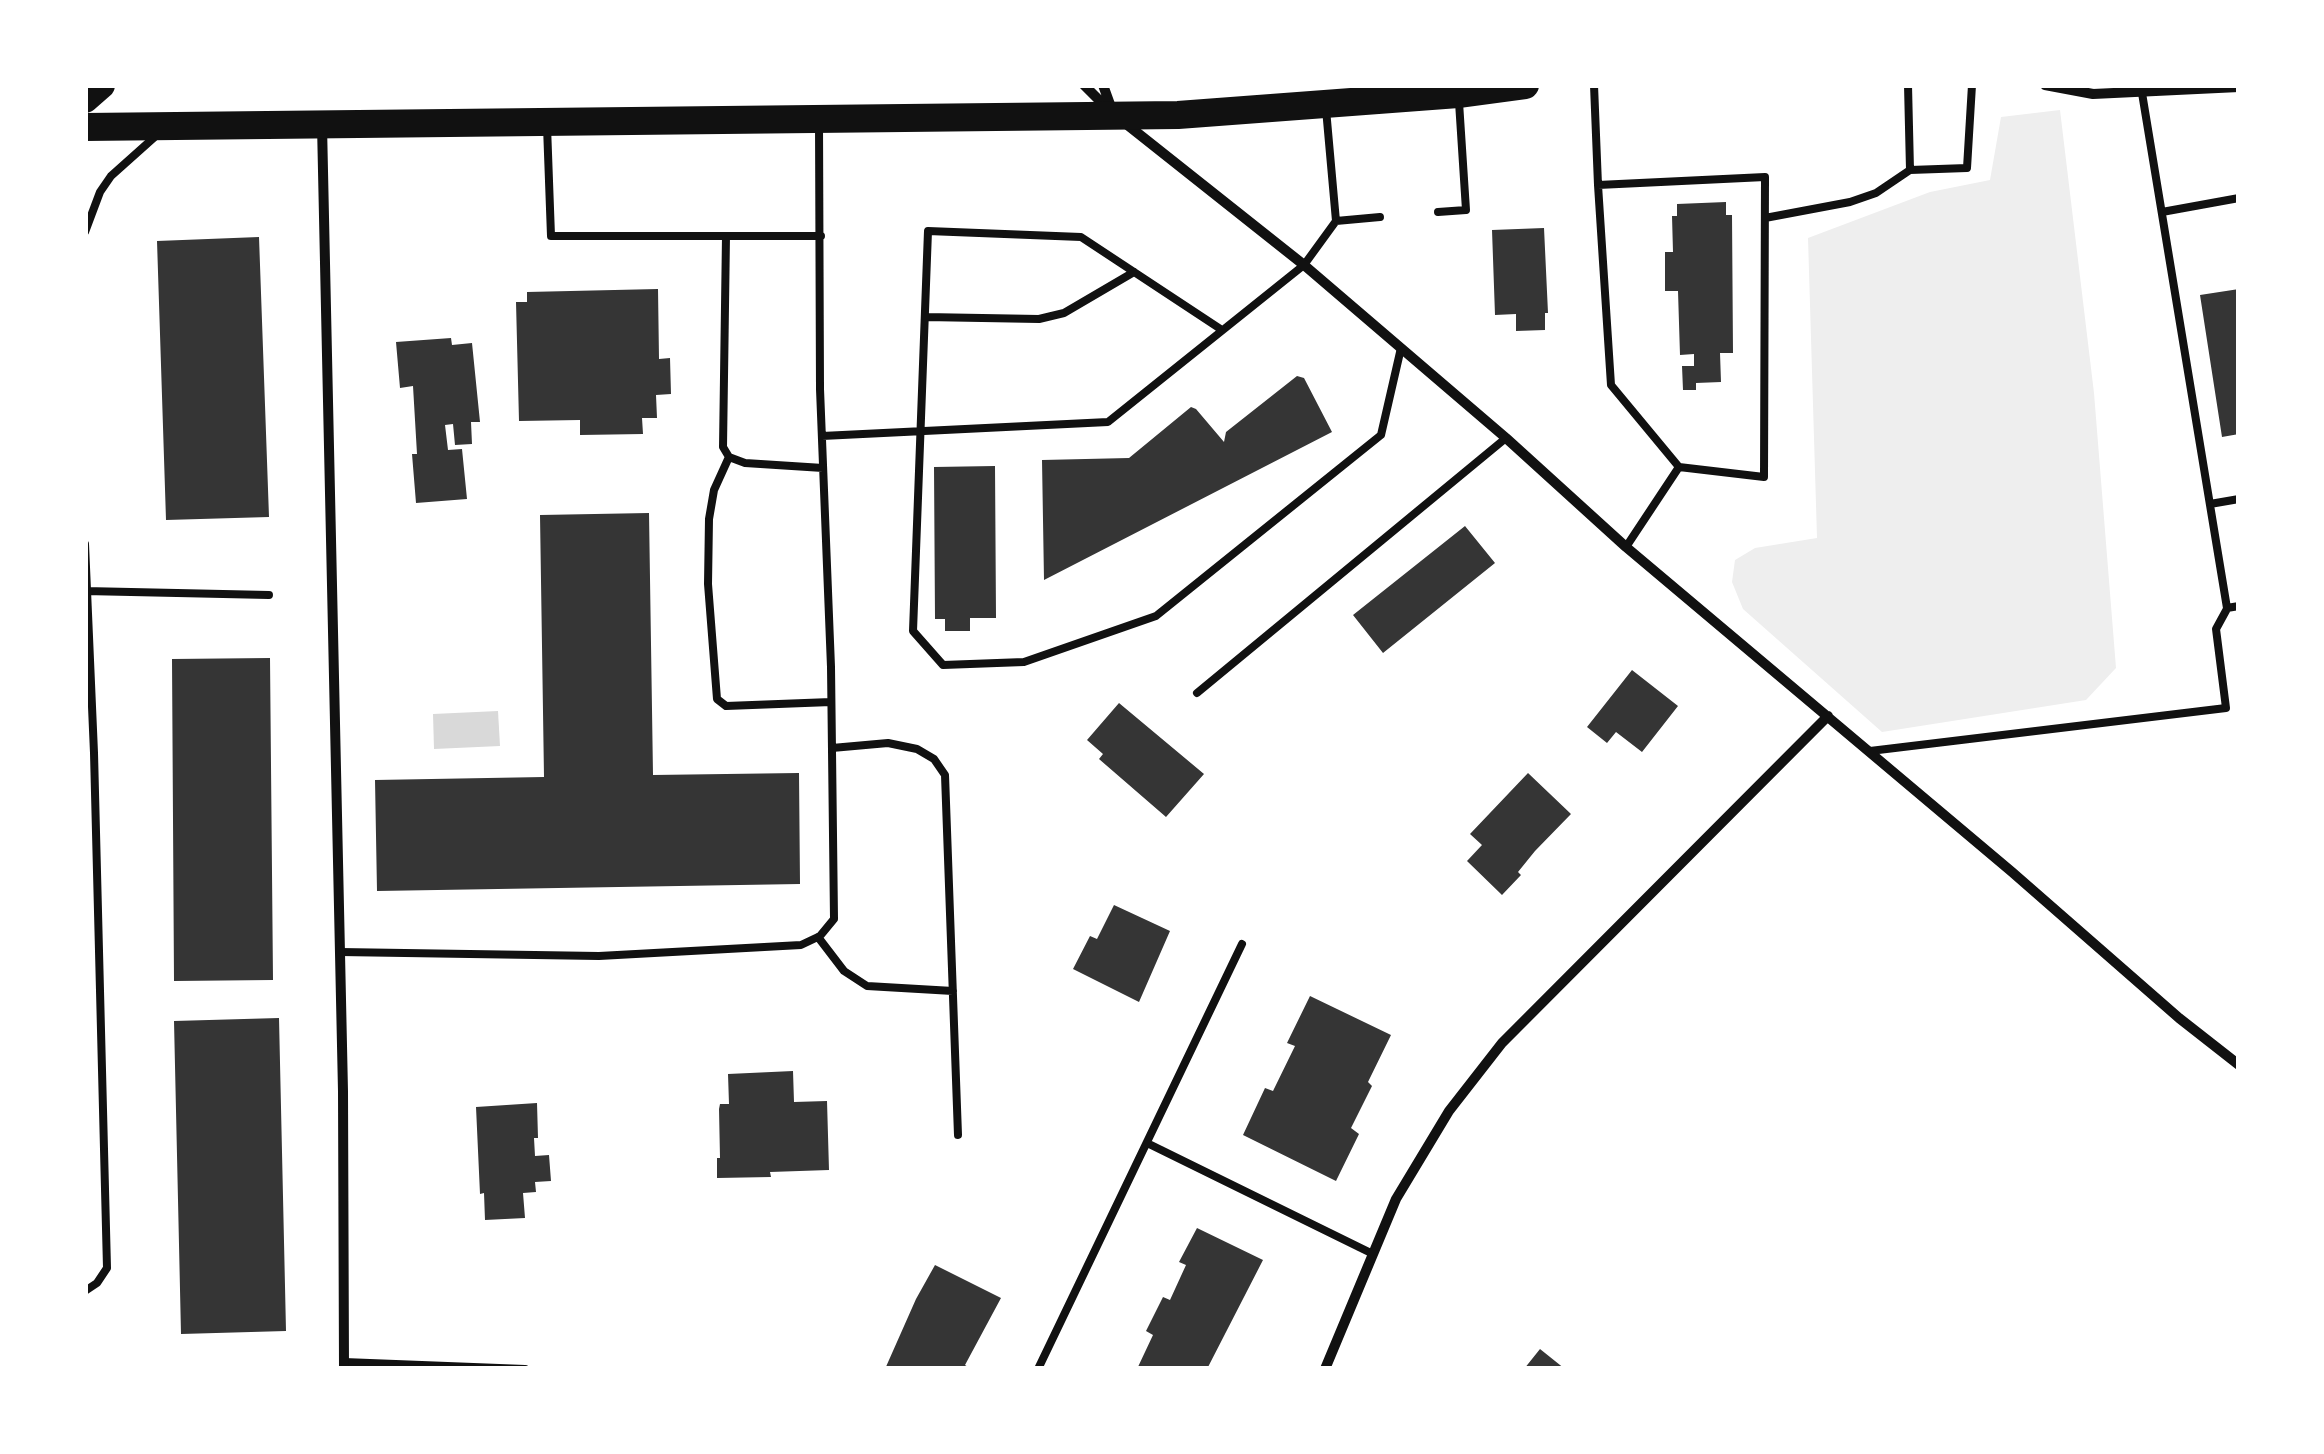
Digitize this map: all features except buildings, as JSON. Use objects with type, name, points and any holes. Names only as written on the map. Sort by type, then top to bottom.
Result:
[{"type":"highway","points":[[85,100],[102,85]]},
{"type":"highway","points":[[85,127],[1178,115],[1458,94],[1525,85]]},
{"type":"street","points":[[1084,85],[1114,115],[1304,265],[1626,547],[2239,1065]]},
{"type":"street","points":[[1103,85],[1114,115]]},
{"type":"street","points":[[2045,85],[2093,94],[2239,87]]},
{"type":"street","points":[[322,124],[340,952],[344,1366]]},
{"type":"street","points":[[1324,1369],[1396,1200],[1449,1111],[1502,1043],[1828,716]]},
{"type":"lane","points":[[1594,85],[1598,185],[1611,386],[1680,468],[1764,477],[1766,177],[1598,185]]},
{"type":"lane","points":[[1908,85],[1910,170]]},
{"type":"lane","points":[[1765,218],[1850,202],[1876,193],[1910,170],[1967,168],[1972,85]]},
{"type":"lane","points":[[1870,751],[2226,708],[2216,629],[2228,608],[2142,93]]},
{"type":"lane","points":[[1438,212],[1466,210],[1458,94]]},
{"type":"lane","points":[[822,436],[1108,422],[1304,265],[1336,221],[1325,104]]},
{"type":"lane","points":[[340,952],[599,956],[801,946],[818,937],[834,919],[819,118]]},
{"type":"lane","points":[[546,121],[551,236],[821,236]]},
{"type":"lane","points":[[85,232],[100,192],[111,176],[167,126]]},
{"type":"lane","points":[[2162,212],[2239,198]]},
{"type":"lane","points":[[1336,221],[1380,217]]},
{"type":"lane","points":[[1222,330],[1081,236],[928,231],[914,631],[943,665],[1024,662],[1156,616],[1381,435],[1401,348]]},
{"type":"lane","points":[[726,236],[723,447],[729,457],[745,463],[823,468]]},
{"type":"lane","points":[[925,318],[1039,319],[1064,313],[1134,272]]},
{"type":"lane","points":[[1197,693],[1506,438]]},
{"type":"lane","points":[[729,457],[714,490],[709,520],[708,584],[718,699],[726,706],[831,702]]},
{"type":"lane","points":[[1626,547],[1680,468]]},
{"type":"lane","points":[[2210,504],[2239,500]]},
{"type":"lane","points":[[85,544],[106,1268],[97,1284],[85,1292]]},
{"type":"lane","points":[[86,591],[269,595]]},
{"type":"lane","points":[[2228,608],[2239,606]]},
{"type":"lane","points":[[832,748],[888,743],[917,749],[934,759],[945,775],[958,1136]]},
{"type":"lane","points":[[818,937],[844,971],[867,986],[953,991]]},
{"type":"lane","points":[[1038,1369],[1242,944]]},
{"type":"lane","points":[[1147,1143],[1373,1254]]},
{"type":"lane","points":[[344,1366],[525,1369]]},
{"type":"shaded area","points":[[2060,110],[2094,393],[2116,668],[2086,700],[1882,732],[1743,609],[1732,582],[1735,560],[1755,548],[1817,538],[1808,238],[1930,192],[1990,180],[2001,117]]},
{"type":"shaded area","points":[[498,711],[500,746],[434,749],[433,714]]}]
